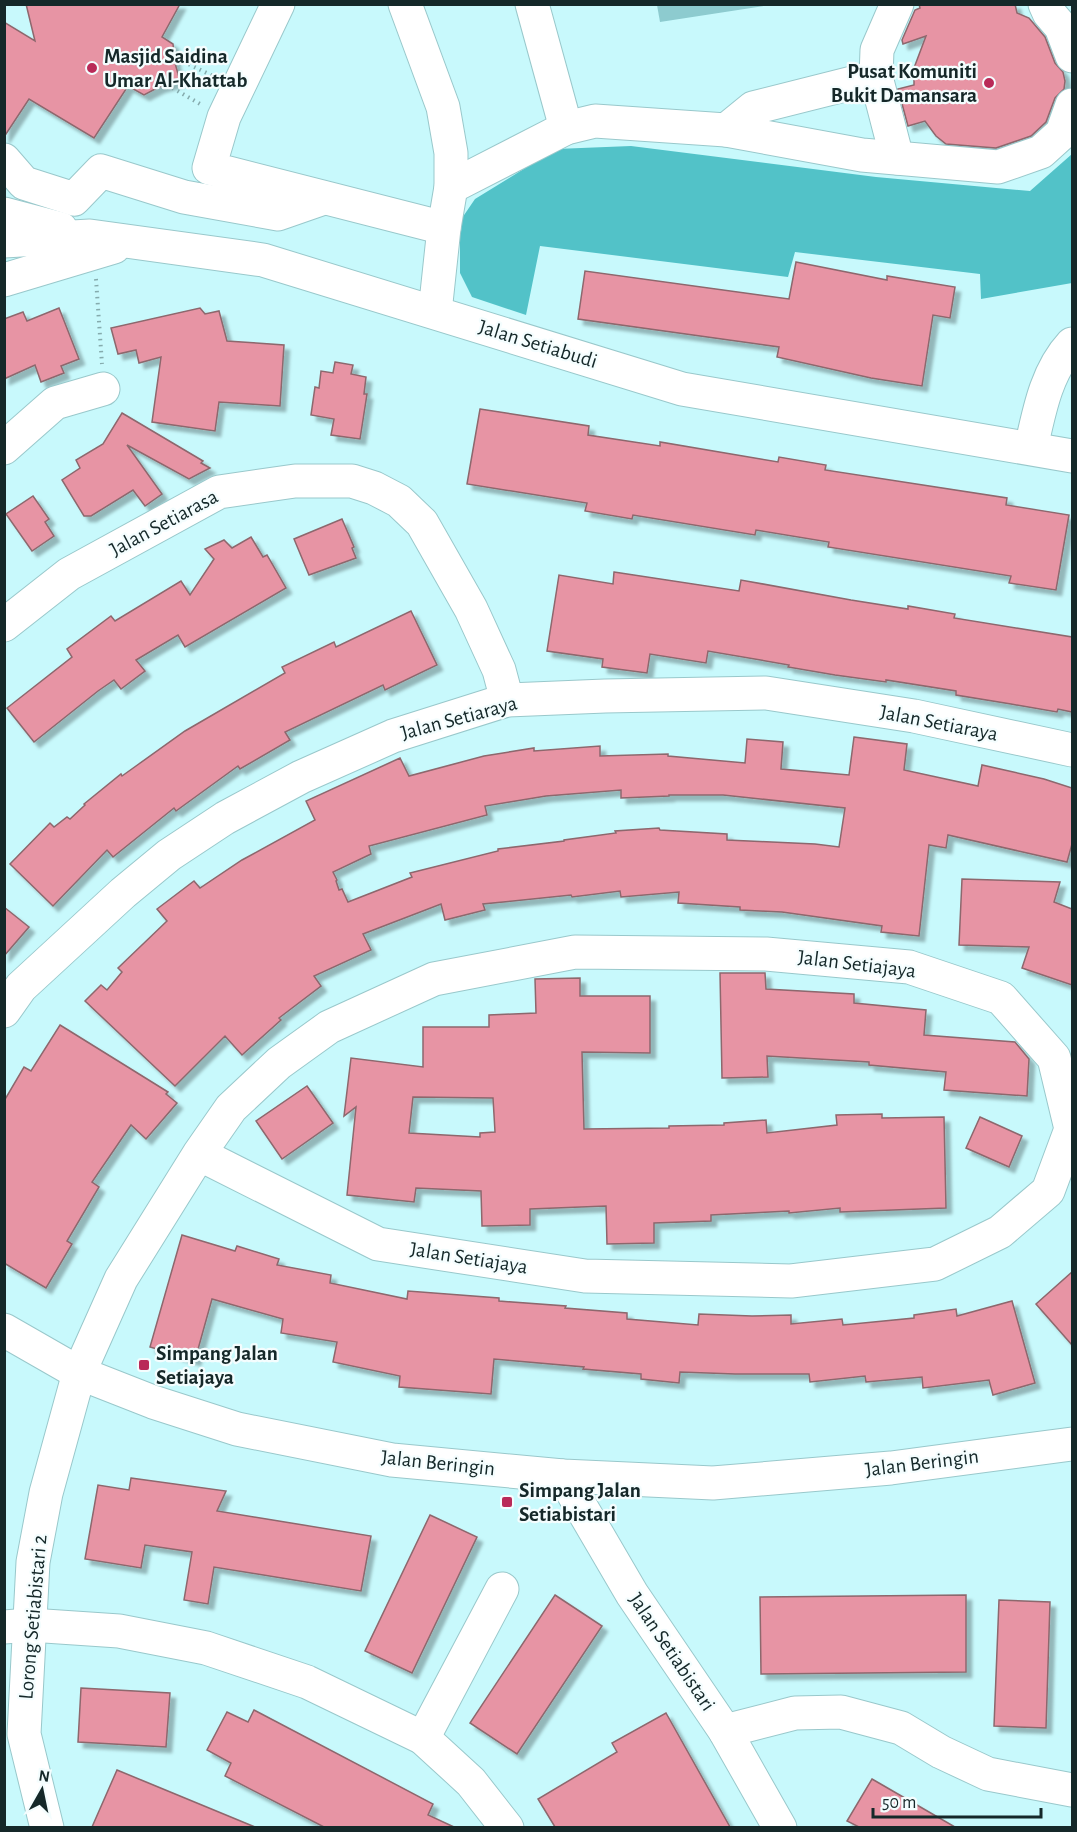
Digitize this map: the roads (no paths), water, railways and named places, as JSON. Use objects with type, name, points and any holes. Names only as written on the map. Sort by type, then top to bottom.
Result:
[{"type":"street","points":[[278,4],[224,117],[209,168],[444,228]]},
{"type":"street","points":[[405,4],[443,107],[451,153],[451,188],[444,228],[435,312]]},
{"type":"street","points":[[532,4],[566,128]]},
{"type":"street","points":[[897,4],[877,50],[876,77],[897,158]]},
{"type":"street","points":[[1045,4],[1049,13],[1061,27],[1072,56]]},
{"type":"street","points":[[726,130],[753,108],[876,77]]},
{"type":"street","points":[[451,188],[566,128],[596,121],[726,130],[862,154],[998,167],[1041,152],[1062,133],[1072,105]]},
{"type":"street","points":[[4,160],[24,183],[74,199],[101,171],[184,197],[278,214],[324,198]]},
{"type":"street","points":[[4,214],[92,245]]},
{"type":"street","name":"Jalan Setiabudi","points":[[4,241],[92,245],[130,242],[263,260],[682,389],[1072,456]]},
{"type":"street","points":[[4,280],[92,245]]},
{"type":"street","points":[[1031,448],[1041,403],[1056,364],[1072,344]]},
{"type":"street","points":[[4,448],[55,403],[103,389]]},
{"type":"street","name":"Jalan Setiarasa","points":[[10,609],[219,492],[295,481],[352,482],[374,488],[399,501],[422,523],[471,609],[499,670],[507,700]]},
{"type":"street","name":"Jalan Setiaraya","points":[[4,1011],[21,987],[123,893],[169,855],[225,818],[301,777],[393,736],[507,700],[766,693],[914,716],[1072,750]]},
{"type":"street","name":"Jalan Setiajaya","points":[[79,1373],[122,1279],[199,1154],[231,1108],[279,1063],[329,1027],[434,979],[576,952],[766,954],[909,967],[1001,998],[1054,1058],[1071,1129],[1048,1191],[1000,1232],[935,1264],[791,1281],[585,1276],[378,1244],[199,1154]]},
{"type":"street","name":"Jalan Beringin","points":[[4,1330],[79,1373],[153,1402],[237,1429],[392,1460],[563,1476],[713,1483],[891,1468],[1072,1444]]},
{"type":"street","name":"Lorong Setiabistari 2","points":[[48,1827],[24,1734],[17,1626],[33,1562],[46,1493],[79,1373]]},
{"type":"street","name":"Jalan Setiabistari","points":[[563,1476],[632,1594],[725,1731],[780,1827]]},
{"type":"street","points":[[423,1738],[502,1589]]},
{"type":"street","points":[[17,1626],[119,1631],[206,1648],[307,1682],[423,1738],[471,1782],[507,1827]]},
{"type":"street","points":[[725,1731],[795,1713],[841,1712],[901,1728],[941,1752],[988,1774],[1072,1790]]},
{"type":"place","name":"Masjid Saidina Umar Al-Khattab","points":[[92,68]]},
{"type":"place","name":"Pusat Komuniti Bukit Damansara","points":[[989,83]]},
{"type":"place","name":"Simpang Jalan Setiajaya","points":[[144,1365]]},
{"type":"place","name":"Simpang Jalan Setiabistari","points":[[507,1502]]}]
